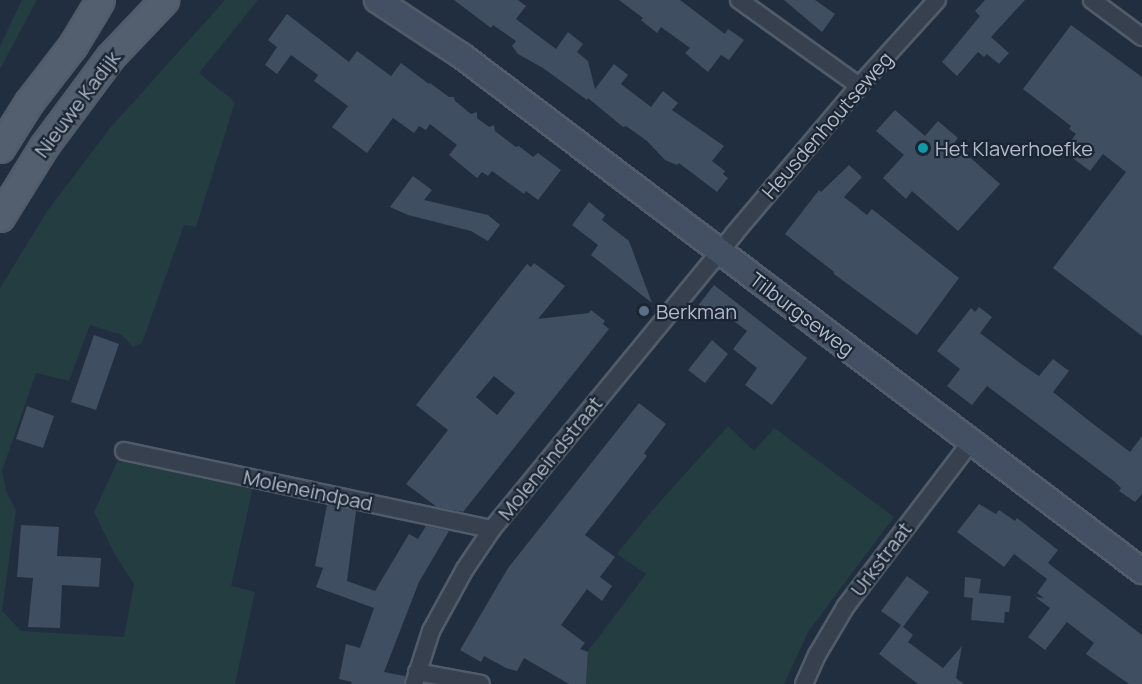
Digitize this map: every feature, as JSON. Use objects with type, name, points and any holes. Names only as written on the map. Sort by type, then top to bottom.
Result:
[{"type":"main road","name":"Nieuwe Kadijk","points":[[0,147],[29,102],[73,45],[100,0]]},
{"type":"main road","name":"Nieuwe Kadijk","points":[[0,217],[44,146],[110,57],[164,0]]},
{"type":"main road","name":"Tilburgseweg","points":[[376,0],[462,56],[1142,571]]},
{"type":"main road","name":"Tilburgseweg","points":[[403,0],[425,18],[462,56]]},
{"type":"street","points":[[739,0],[859,86]]},
{"type":"street","name":"Heusdenhoutseweg","points":[[719,252],[859,86],[937,0]]},
{"type":"street","points":[[1092,0],[1142,37]]},
{"type":"street","name":"Moleneindstraat","points":[[415,678],[431,631],[465,569],[492,529],[719,252]]},
{"type":"street","name":"Urkstraat","points":[[804,684],[817,655],[846,606],[971,442]]},
{"type":"street","name":"Moleneindpad","points":[[124,451],[492,529]]},
{"type":"street","points":[[415,678],[481,684]]},
{"type":"green space","points":[[22,0],[37,0],[0,69],[0,46]]},
{"type":"green space","points":[[225,0],[258,0],[199,73],[235,102],[196,227],[184,225],[142,343],[133,347],[122,335],[90,325],[69,381],[36,373],[2,471],[7,493],[16,510],[2,611],[21,631],[124,637],[134,584],[114,553],[94,512],[117,462],[131,458],[254,483],[231,586],[255,592],[235,684],[0,684],[0,288],[48,210],[110,128]]},
{"type":"green space","points":[[728,426],[754,451],[774,428],[894,517],[808,632],[784,684],[586,684],[588,651],[646,574],[617,554],[649,514]]},
{"type":"building","points":[[454,0],[518,0],[526,6],[516,19],[556,49],[568,32],[583,44],[577,52],[588,61],[595,89],[614,64],[628,75],[621,84],[651,107],[663,91],[678,103],[672,110],[724,146],[712,161],[725,171],[723,174],[728,178],[717,192],[679,163],[677,165],[665,160],[647,141],[626,126],[623,127],[588,98],[587,100],[543,68],[518,54],[512,46],[516,41],[493,25],[491,28]]},
{"type":"building","points":[[619,0],[680,0],[725,34],[728,29],[744,40],[729,60],[721,55],[708,72],[685,53],[690,48],[661,27],[657,33],[641,20],[643,18]]},
{"type":"building","points":[[784,0],[815,0],[835,14],[822,32]]},
{"type":"building","points":[[985,0],[1025,0],[991,37],[1009,53],[999,64],[987,54],[984,57],[978,52],[957,76],[942,62],[980,16],[975,11]]},
{"type":"building","points":[[287,14],[349,62],[357,51],[391,76],[401,63],[449,97],[454,97],[455,101],[471,114],[477,112],[477,118],[489,127],[494,125],[495,131],[516,147],[519,146],[533,157],[538,153],[561,170],[538,200],[526,191],[524,194],[492,171],[488,176],[482,172],[477,178],[449,155],[457,145],[430,124],[426,130],[419,126],[414,133],[393,118],[367,153],[332,127],[348,106],[314,81],[318,75],[291,55],[277,74],[265,65],[277,47],[268,40]]},
{"type":"building","points":[[1071,25],[1142,77],[1142,336],[1053,268],[1126,172],[1103,154],[1090,171],[1063,151],[1076,134],[1069,129],[1071,126],[1023,89]]},
{"type":"building","points":[[895,110],[925,136],[938,121],[958,138],[954,143],[1000,184],[958,231],[912,191],[906,199],[883,178],[904,155],[876,131]]},
{"type":"building","points":[[849,165],[862,177],[844,197],[867,215],[872,209],[959,278],[917,335],[834,274],[785,234],[819,190],[821,192]]},
{"type":"building","points":[[413,176],[432,190],[424,200],[488,215],[500,225],[488,241],[471,231],[408,215],[390,207]]},
{"type":"building","points":[[589,202],[605,215],[602,220],[629,241],[652,303],[591,255],[598,245],[572,225]]},
{"type":"building","points":[[534,263],[565,286],[538,319],[589,313],[591,310],[605,321],[603,324],[609,329],[463,512],[437,507],[406,484],[448,430],[416,405],[527,264],[531,267]],"holes":[[[494,376],[515,393],[497,415],[476,397]]]},
{"type":"building","points":[[714,285],[807,358],[772,405],[745,385],[757,368],[733,349],[747,331],[722,312],[715,321],[697,307]]},
{"type":"building","points":[[979,307],[992,317],[980,333],[1024,366],[1039,376],[1053,359],[1069,371],[1053,392],[1088,420],[1130,452],[1142,436],[1142,494],[1135,502],[1119,491],[1121,488],[1115,482],[987,386],[972,405],[947,386],[960,369],[937,351],[971,308],[975,312]]},
{"type":"building","points":[[94,335],[119,344],[96,410],[71,402]]},
{"type":"building","points":[[712,340],[728,354],[705,383],[688,370]]},
{"type":"building","points":[[639,403],[666,424],[644,453],[647,456],[585,535],[615,557],[600,577],[612,586],[602,601],[587,589],[561,625],[585,643],[580,649],[588,652],[586,684],[569,684],[524,658],[517,671],[506,668],[484,656],[481,662],[460,650],[508,568]]},
{"type":"building","points":[[27,406],[54,416],[43,448],[16,439]]},
{"type":"building","points":[[979,504],[996,514],[999,510],[1015,521],[1017,518],[1058,550],[1048,563],[1142,635],[1142,684],[1129,684],[1086,654],[1094,643],[1067,622],[1045,650],[1028,637],[1050,608],[1035,597],[1044,598],[1037,593],[1047,579],[1014,554],[1004,567],[957,532]]},
{"type":"building","points":[[327,505],[356,511],[347,581],[375,591],[409,534],[418,539],[426,526],[449,531],[419,582],[384,672],[405,676],[404,684],[351,684],[352,682],[339,679],[346,644],[360,648],[374,608],[316,587],[323,568],[315,566]]},
{"type":"building","points":[[21,525],[59,527],[57,556],[101,558],[99,587],[62,585],[60,628],[28,627],[33,578],[17,577]]},
{"type":"building","points":[[907,576],[929,592],[903,627],[913,635],[908,642],[943,668],[962,646],[956,678],[964,684],[918,684],[879,654],[901,625],[881,611]]},
{"type":"building","points":[[965,577],[981,579],[979,593],[1011,596],[1009,612],[1005,612],[1004,623],[971,620],[973,598],[964,597]]},
{"type":"place","name":"Het Klaverhoefke","points":[[923,148]]},
{"type":"place","name":"Berkman","points":[[644,311]]}]
